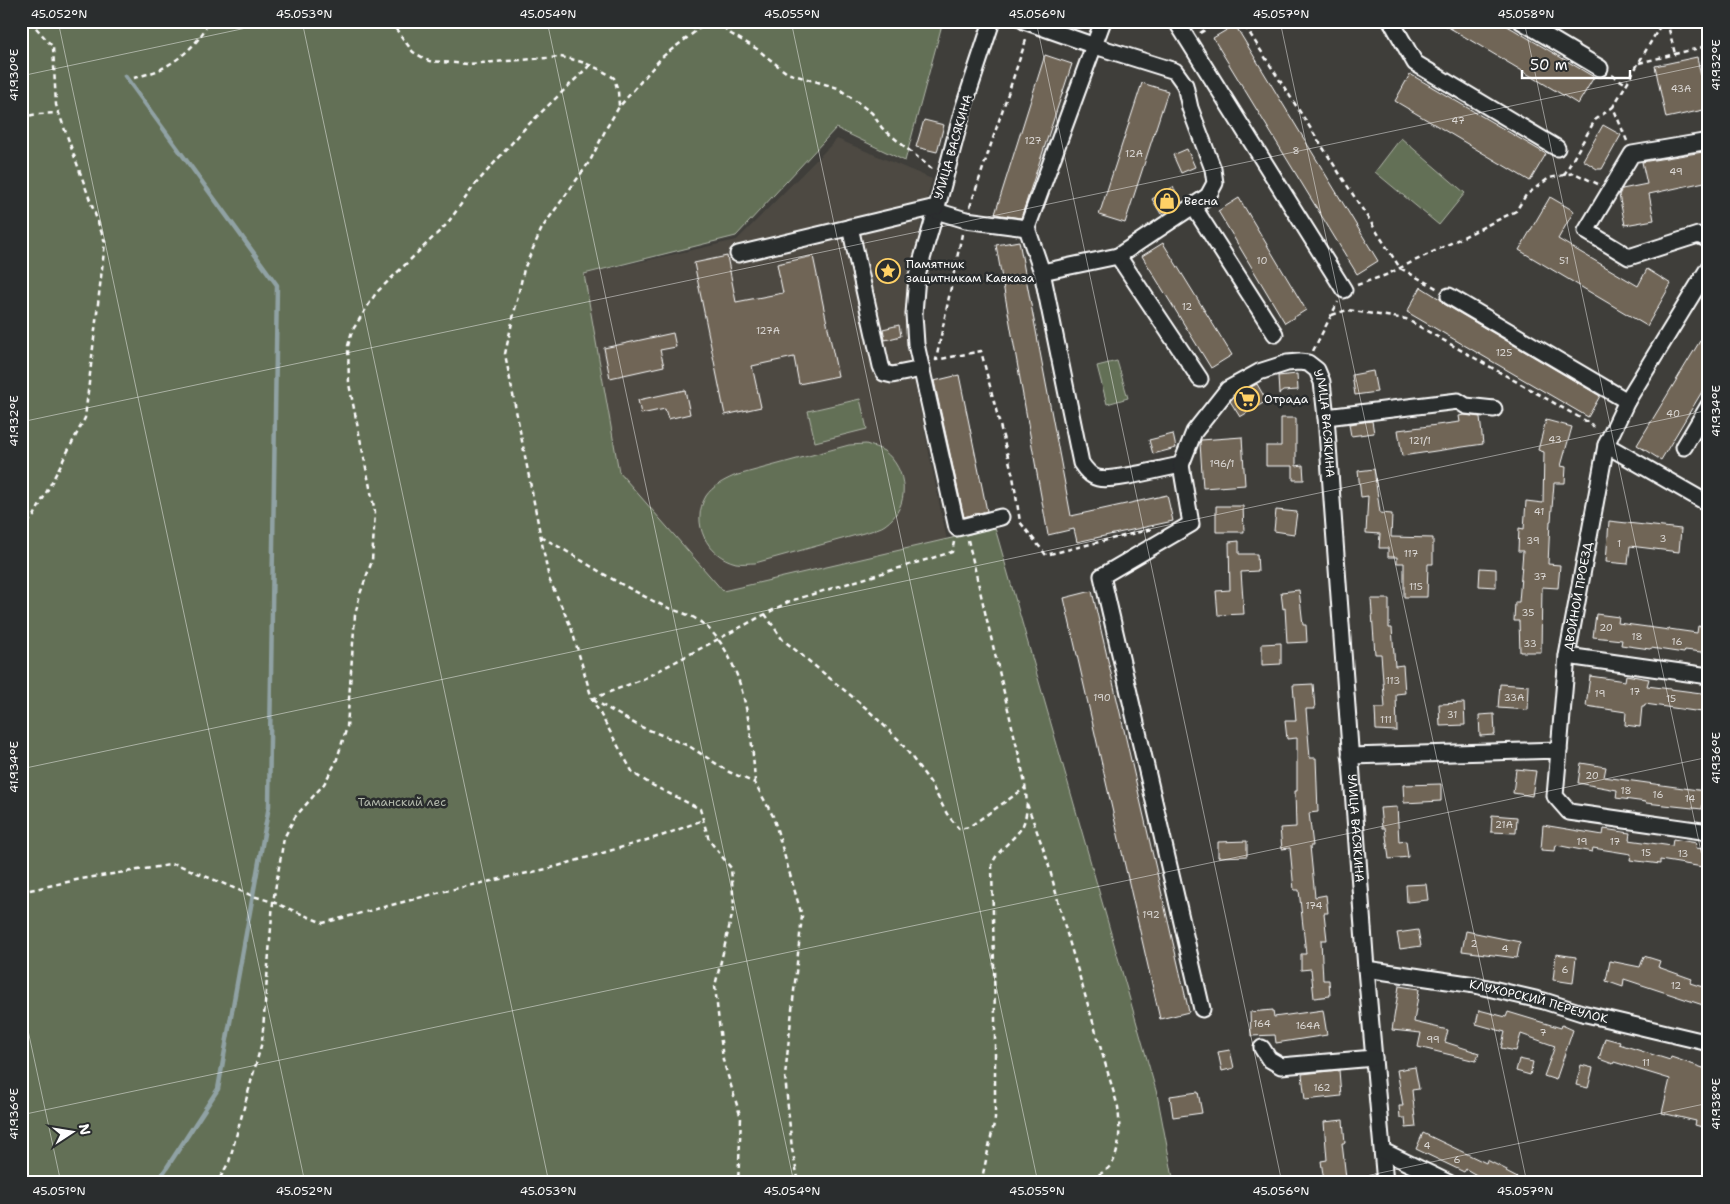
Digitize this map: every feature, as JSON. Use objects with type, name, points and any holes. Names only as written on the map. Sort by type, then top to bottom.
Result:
[{"type":"street","name":"УЛИЦА ВАСЯКИНА","points":[[992,21],[963,109],[936,209],[966,220],[1027,228]]},
{"type":"street","points":[[1103,21],[1027,228],[1042,272],[1081,462],[1087,472],[1097,478],[1110,479],[1181,465],[1191,524],[1102,576],[1202,1009]]},
{"type":"street","points":[[1176,21],[1344,290]]},
{"type":"street","points":[[1391,21],[1415,63],[1557,148]]},
{"type":"street","points":[[1521,21],[1600,68]]},
{"type":"street","points":[[1028,23],[1175,71],[1185,85],[1190,108],[1213,168],[1215,183],[1208,196],[1118,256],[1042,272]]},
{"type":"street","points":[[1175,71],[1200,59]]},
{"type":"street","points":[[1709,141],[1632,154],[1586,231],[1629,257],[1698,235],[1709,240]]},
{"type":"street","points":[[1193,206],[1275,334]]},
{"type":"street","points":[[738,254],[850,227],[936,209],[917,276],[914,314],[916,344],[960,527],[1001,517]]},
{"type":"street","points":[[850,227],[884,373],[892,375],[922,369]]},
{"type":"street","points":[[1118,256],[1200,379]]},
{"type":"street","name":"ДВОЙНОЙ ПРОЕЗД","points":[[1709,267],[1626,401],[1606,445],[1567,656],[1555,796],[1569,812],[1709,832]]},
{"type":"street","points":[[1449,296],[1626,401]]},
{"type":"street","name":"УЛИЦА ВАСЯКИНА","points":[[1181,465],[1194,432],[1228,389],[1259,372],[1287,363],[1308,363],[1317,370],[1322,382],[1326,417],[1366,969],[1386,1183]]},
{"type":"street","points":[[1326,417],[1458,401],[1466,406],[1494,409]]},
{"type":"street","points":[[1684,447],[1709,405]]},
{"type":"street","points":[[1606,445],[1709,504]]},
{"type":"street","points":[[1567,656],[1709,676]]},
{"type":"street","points":[[1350,756],[1559,750]]},
{"type":"street","name":"КЛУХОРСКИЙ ПЕРЕУЛОК","points":[[1366,969],[1475,985],[1709,1043]]},
{"type":"street","points":[[1262,1048],[1269,1060],[1281,1066],[1374,1058]]},
{"type":"street","points":[[1383,1151],[1449,1183]]},
{"type":"path","points":[[21,530],[34,516],[85,418],[105,242],[58,113],[53,48],[30,21]]},
{"type":"path","points":[[134,78],[160,69],[178,58],[202,35],[209,21]]},
{"type":"path","points":[[390,21],[413,52],[429,61],[468,64],[560,57],[590,65],[614,78],[618,91],[619,106]]},
{"type":"path","points":[[709,21],[662,57],[619,106],[590,161],[542,228],[524,269],[506,354],[549,579],[570,627],[592,700],[633,773],[652,785],[700,809],[709,840],[731,868],[734,907],[715,986],[723,1060],[741,1118],[738,1183]]},
{"type":"path","points":[[717,21],[731,34],[757,49],[787,73],[838,88],[872,113],[882,128],[945,178]]},
{"type":"path","points":[[1188,40],[1220,21]]},
{"type":"path","points":[[1243,21],[1400,268],[1449,296]]},
{"type":"path","points":[[1245,26],[1252,21]]},
{"type":"path","points":[[1665,21],[1676,54]]},
{"type":"path","points":[[1563,175],[1595,120],[1613,107],[1665,21]]},
{"type":"path","points":[[1028,23],[966,220],[936,360],[981,351],[1013,476],[1020,522],[1046,556],[1152,529]]},
{"type":"path","points":[[1639,62],[1702,47],[1709,39]]},
{"type":"path","points":[[217,1183],[229,1162],[262,1042],[273,902],[284,838],[295,817],[324,784],[336,762],[347,727],[355,615],[360,594],[372,561],[375,512],[349,384],[348,346],[352,331],[376,293],[447,224],[474,186],[526,127],[590,65]]},
{"type":"path","points":[[1613,107],[1632,154]]},
{"type":"path","points":[[21,117],[58,113]]},
{"type":"path","points":[[1308,363],[1344,290],[1400,268],[1516,211],[1526,195],[1549,178],[1574,173],[1611,190]]},
{"type":"path","points":[[1331,315],[1347,310],[1406,318],[1591,424],[1606,445]]},
{"type":"path","points":[[592,700],[643,679],[790,601],[952,552],[960,527]]},
{"type":"path","points":[[960,527],[970,546],[1018,752],[1026,800],[1023,825],[998,854],[992,865],[995,1119],[981,1183]]},
{"type":"path","points":[[541,538],[665,607],[695,618],[718,638],[731,661],[744,701],[754,754],[755,782],[773,816],[802,916],[785,1076],[792,1149],[799,1183]]},
{"type":"path","points":[[765,614],[782,639],[866,708],[899,740],[930,782],[947,814],[959,829],[969,827],[1025,788]]},
{"type":"path","points":[[592,700],[639,726],[689,746],[729,772],[755,782]]},
{"type":"path","points":[[1026,800],[1047,859],[1118,1107],[1120,1130],[1110,1165],[1098,1175],[1080,1183]]},
{"type":"path","points":[[21,892],[81,879],[176,864],[323,923],[445,891],[551,868],[664,835],[703,820]]},
{"type":"shaded area","points":[[837,139],[932,179],[920,227],[910,288],[908,361],[914,380],[947,541],[723,593],[617,474],[582,275],[737,240]]},
{"type":"green space","name":"Таманский лес","points":[[21,21],[943,21],[905,161],[836,128],[736,236],[584,274],[619,472],[723,591],[995,528],[1157,1094],[1174,1183],[21,1183]]},
{"type":"green space","points":[[1401,138],[1465,193],[1439,225],[1375,172]]},
{"type":"green space","points":[[1117,361],[1128,398],[1107,404],[1097,366]]},
{"type":"green space","points":[[860,399],[867,429],[815,442],[808,411]]},
{"type":"green space","points":[[866,444],[884,451],[898,468],[902,478],[902,498],[899,508],[883,526],[755,563],[736,563],[726,559],[710,546],[704,537],[700,517],[702,506],[709,492],[722,482],[734,476],[849,445]]},
{"type":"building","points":[[1438,21],[1499,21],[1594,77],[1578,104]]},
{"type":"building","points":[[1235,25],[1378,261],[1357,274],[1213,38]]},
{"type":"building","points":[[1045,55],[1072,64],[1021,218],[995,214]]},
{"type":"building","points":[[1697,57],[1708,109],[1666,118],[1655,66]]},
{"type":"building","points":[[1410,74],[1546,154],[1530,181],[1395,101]]},
{"type":"building","points":[[1142,83],[1168,91],[1125,223],[1099,215]]},
{"type":"building","points":[[924,120],[944,125],[937,152],[916,147]]},
{"type":"building","points":[[1603,125],[1621,135],[1602,169],[1597,169],[1583,160]]},
{"type":"building","points":[[1187,149],[1195,167],[1181,173],[1173,155]]},
{"type":"building","points":[[1709,151],[1709,181],[1649,194],[1654,220],[1625,225],[1619,195],[1622,189],[1647,184],[1642,162]]},
{"type":"building","name":"Весна","points":[[1173,187],[1181,202],[1161,214],[1152,199]]},
{"type":"building","points":[[1550,197],[1574,211],[1558,239],[1638,286],[1647,269],[1671,284],[1647,326],[1519,250]]},
{"type":"building","points":[[1239,198],[1306,310],[1285,323],[1218,211]]},
{"type":"building","points":[[1019,241],[1071,516],[1167,495],[1173,521],[1077,542],[1074,529],[1048,535],[996,245]]},
{"type":"building","points":[[1163,243],[1232,355],[1211,368],[1142,256]]},
{"type":"building","points":[[727,256],[736,302],[783,293],[777,264],[813,256],[838,376],[799,384],[794,357],[752,366],[761,407],[725,415],[694,263]]},
{"type":"building","points":[[1421,287],[1440,299],[1444,304],[1600,396],[1588,417],[1407,312]]},
{"type":"building","points":[[899,325],[901,336],[885,340],[883,329]]},
{"type":"building","points":[[1709,326],[1709,380],[1661,460],[1637,445]]},
{"type":"building","points":[[673,333],[676,347],[660,350],[664,366],[610,378],[604,348]]},
{"type":"building","points":[[1373,371],[1377,392],[1355,395],[1352,375]]},
{"type":"building","points":[[1297,374],[1298,390],[1283,391],[1279,394],[1278,376]]},
{"type":"building","points":[[959,375],[987,511],[964,517],[934,381]]},
{"type":"building","name":"Отрада","points":[[1257,384],[1265,398],[1265,402],[1240,417],[1230,401],[1234,396]]},
{"type":"building","points":[[685,390],[690,414],[668,419],[665,409],[641,414],[638,400]]},
{"type":"building","points":[[1459,416],[1480,417],[1483,444],[1402,456],[1398,430],[1460,422]]},
{"type":"building","points":[[1281,418],[1296,418],[1296,466],[1303,465],[1304,480],[1293,480],[1293,466],[1266,466],[1266,446],[1281,446]]},
{"type":"building","points":[[1546,420],[1572,427],[1561,466],[1566,467],[1565,483],[1554,483],[1550,521],[1548,564],[1560,565],[1558,588],[1542,587],[1541,652],[1520,652],[1519,621],[1514,621],[1515,602],[1519,602],[1523,551],[1518,551],[1519,528],[1524,529],[1526,501],[1543,503],[1544,452],[1538,450]]},
{"type":"building","points":[[1372,421],[1374,433],[1351,436],[1349,424]]},
{"type":"building","points":[[1173,434],[1176,448],[1153,454],[1149,440]]},
{"type":"building","points":[[1242,437],[1245,485],[1203,488],[1201,440]]},
{"type":"building","points":[[1374,469],[1380,513],[1392,514],[1391,537],[1433,538],[1433,564],[1428,564],[1427,597],[1404,597],[1404,563],[1397,563],[1397,557],[1388,557],[1388,548],[1379,548],[1380,534],[1366,533],[1368,496],[1361,497],[1358,471]]},
{"type":"building","points":[[1216,506],[1243,506],[1244,532],[1216,532]]},
{"type":"building","points":[[1276,510],[1297,512],[1294,534],[1274,531]]},
{"type":"building","points":[[1609,521],[1681,529],[1679,552],[1630,546],[1628,564],[1606,562]]},
{"type":"building","points":[[1239,541],[1239,554],[1257,554],[1258,571],[1241,572],[1244,614],[1218,615],[1216,591],[1230,590],[1229,542]]},
{"type":"building","points":[[1480,568],[1496,569],[1496,587],[1479,586]]},
{"type":"building","points":[[1299,590],[1303,625],[1306,625],[1307,642],[1287,643],[1285,608],[1283,609],[1281,592]]},
{"type":"building","points":[[1092,591],[1189,1012],[1160,1019],[1064,598]]},
{"type":"building","points":[[1371,599],[1389,599],[1389,628],[1392,628],[1395,666],[1403,665],[1405,693],[1396,694],[1397,731],[1376,730],[1375,708],[1385,708],[1381,654],[1375,654]]},
{"type":"building","points":[[1596,614],[1619,617],[1618,623],[1669,630],[1697,633],[1698,626],[1709,628],[1709,653],[1685,650],[1684,653],[1621,645],[1622,640],[1593,637]]},
{"type":"building","points":[[1281,643],[1281,664],[1262,665],[1262,644]]},
{"type":"building","points":[[1626,675],[1649,679],[1647,686],[1709,694],[1709,713],[1645,704],[1642,706],[1640,727],[1625,725],[1626,712],[1586,706],[1590,676],[1625,681]]},
{"type":"building","points":[[1313,684],[1315,709],[1306,709],[1310,758],[1316,758],[1318,812],[1309,813],[1313,846],[1310,846],[1315,897],[1326,895],[1328,913],[1324,913],[1327,940],[1321,940],[1323,980],[1329,980],[1330,996],[1314,998],[1311,969],[1301,970],[1301,954],[1306,954],[1299,890],[1294,890],[1290,848],[1282,849],[1280,828],[1296,827],[1297,738],[1287,739],[1285,721],[1296,721],[1293,685]]},
{"type":"building","points":[[1500,684],[1529,686],[1528,710],[1498,708]]},
{"type":"building","points":[[1464,703],[1465,725],[1440,726],[1439,704]]},
{"type":"building","points":[[1494,714],[1495,735],[1480,736],[1479,715]]},
{"type":"building","points":[[1581,763],[1606,767],[1604,777],[1705,791],[1702,809],[1616,798],[1617,790],[1578,783]]},
{"type":"building","points":[[1516,769],[1536,771],[1532,796],[1513,793]]},
{"type":"building","points":[[1441,784],[1441,801],[1404,803],[1403,785]]},
{"type":"building","points":[[1397,807],[1399,842],[1406,841],[1408,857],[1389,859],[1385,828],[1382,828],[1380,808]]},
{"type":"building","points":[[1492,815],[1517,817],[1516,833],[1491,832]]},
{"type":"building","points":[[1543,825],[1603,835],[1604,829],[1630,833],[1629,840],[1672,846],[1673,839],[1697,843],[1696,848],[1709,850],[1709,868],[1660,860],[1660,864],[1630,860],[1631,854],[1593,848],[1592,852],[1556,845],[1555,851],[1541,850]]},
{"type":"building","points":[[1247,841],[1247,856],[1218,857],[1218,842]]},
{"type":"building","points":[[1426,884],[1428,900],[1407,902],[1406,885]]},
{"type":"building","points":[[1418,930],[1421,946],[1400,949],[1397,933]]},
{"type":"building","points":[[1466,931],[1520,942],[1517,958],[1462,951]]},
{"type":"building","points":[[1556,954],[1576,957],[1573,983],[1553,980]]},
{"type":"building","points":[[1644,956],[1660,961],[1658,967],[1692,979],[1690,983],[1709,989],[1709,1007],[1624,979],[1623,987],[1606,981],[1610,961],[1640,967]]},
{"type":"building","points":[[1399,986],[1419,989],[1414,1022],[1448,1030],[1445,1042],[1479,1053],[1476,1061],[1418,1047],[1421,1033],[1392,1030]]},
{"type":"building","points":[[1273,1010],[1274,1017],[1323,1010],[1327,1035],[1276,1043],[1275,1035],[1251,1036],[1250,1012]]},
{"type":"building","points":[[1479,1010],[1506,1017],[1508,1012],[1561,1028],[1562,1025],[1573,1030],[1556,1080],[1544,1076],[1555,1046],[1521,1034],[1516,1051],[1501,1048],[1505,1032],[1476,1024]]},
{"type":"building","points":[[1605,1038],[1670,1060],[1671,1057],[1709,1070],[1709,1129],[1695,1125],[1696,1121],[1662,1113],[1670,1079],[1599,1059]]},
{"type":"building","points":[[1230,1050],[1234,1068],[1222,1071],[1218,1052]]},
{"type":"building","points":[[1519,1059],[1533,1062],[1530,1075],[1516,1071]]},
{"type":"building","points":[[1581,1065],[1593,1068],[1588,1088],[1576,1085]]},
{"type":"building","points":[[1415,1067],[1419,1089],[1412,1090],[1416,1127],[1406,1128],[1405,1118],[1400,1118],[1399,1106],[1403,1106],[1397,1070]]},
{"type":"building","points":[[1339,1070],[1341,1096],[1305,1100],[1302,1074]]},
{"type":"building","points":[[1198,1092],[1202,1113],[1173,1117],[1170,1096]]},
{"type":"building","points":[[1343,1120],[1345,1143],[1342,1143],[1346,1178],[1324,1181],[1321,1161],[1327,1160],[1324,1122]]},
{"type":"building","points":[[1423,1133],[1486,1163],[1487,1160],[1527,1183],[1490,1183],[1466,1169],[1464,1172],[1416,1149]]},
{"type":"waterway","points":[[125,76],[277,285],[269,806],[218,1089],[162,1175],[160,1183]]},
{"type":"place","name":"Весна","points":[[1167,201]]},
{"type":"place","name":"Памятник защитникам Кавказа","points":[[888,271]]},
{"type":"place","name":"Отрада","points":[[1247,399]]}]
